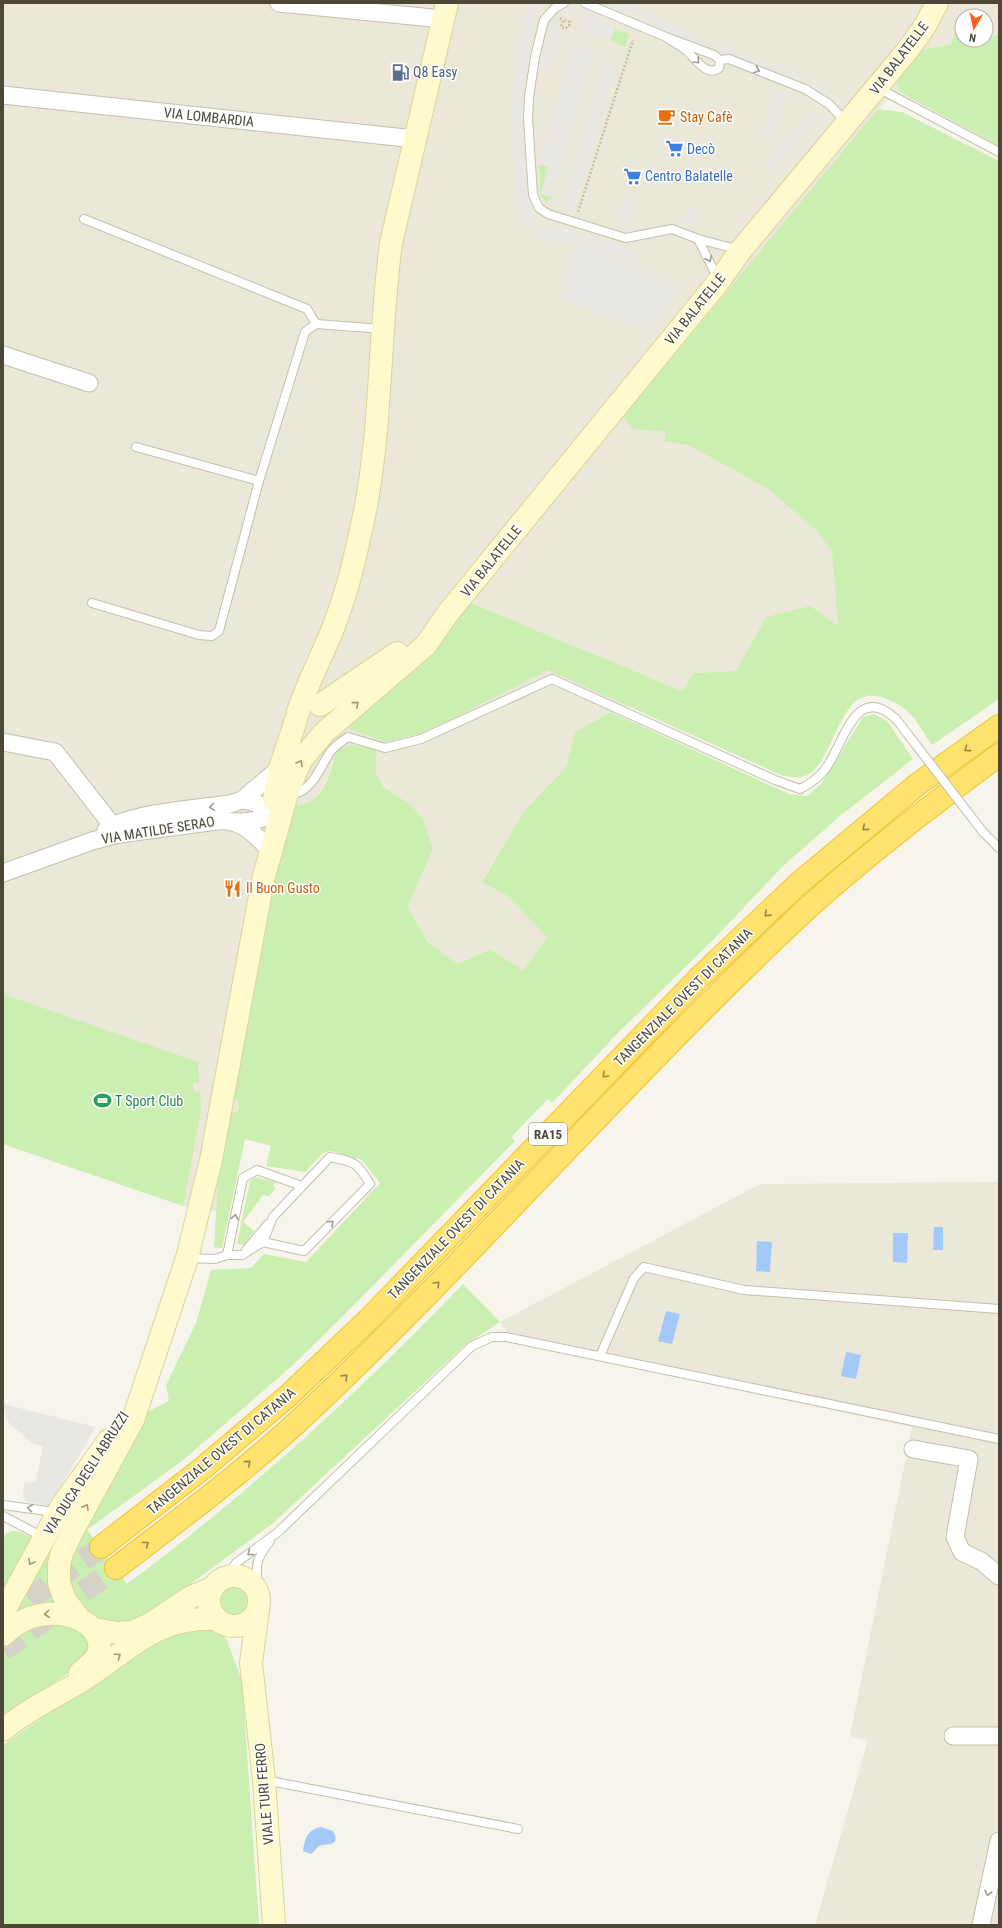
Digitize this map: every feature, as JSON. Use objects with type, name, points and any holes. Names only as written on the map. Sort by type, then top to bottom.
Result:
[{"type":"highway","name":"TANGENZIALE OVEST DI CATANIA","points":[[101,1548],[203,1468],[289,1396],[368,1320],[699,978],[798,884],[918,784],[999,726]]},
{"type":"highway","name":"TANGENZIALE OVEST DI CATANIA","points":[[116,1568],[217,1490],[311,1409],[390,1333],[717,995],[813,904],[929,807],[999,755]]},
{"type":"main road","name":"VIA BALATELLE","points":[[448,613],[718,281],[741,250],[846,122],[877,88],[907,51],[925,26],[938,3]]},
{"type":"main road","points":[[43,1703],[82,1671],[98,1655],[99,1640],[87,1624],[65,1600],[59,1583],[59,1564],[72,1532],[133,1420],[147,1374],[187,1258],[211,1160],[263,880],[277,818],[280,768],[304,692],[335,624],[348,584],[365,510],[372,468],[391,243],[445,11]]},
{"type":"main road","points":[[320,705],[329,716],[330,721],[325,733],[312,738],[304,736],[297,727],[297,716],[306,705],[320,705],[410,645],[448,613]]},
{"type":"main road","points":[[277,818],[301,760],[325,733],[426,645],[448,613]]},
{"type":"main road","points":[[320,705],[335,624]]},
{"type":"main road","points":[[325,675],[335,686],[345,688]]},
{"type":"main road","name":"VIA DUCA DEGLI ABRUZZI","points":[[3,1613],[56,1515],[107,1443],[147,1374]]},
{"type":"main road","points":[[3,1635],[20,1623],[40,1615],[55,1614],[117,1633],[133,1632],[150,1624],[191,1597],[220,1582],[238,1576],[246,1578],[252,1582],[258,1601],[251,1663]]},
{"type":"main road","points":[[220,1582],[210,1595],[209,1606],[222,1622],[237,1635],[251,1663]]},
{"type":"main road","points":[[4,1729],[43,1703],[79,1683],[156,1630],[177,1622],[222,1622],[239,1626],[246,1624],[252,1619],[258,1601]]},
{"type":"main road","name":"VIALE TURI FERRO","points":[[251,1663],[264,1780],[274,1925]]},
{"type":"street","points":[[279,3],[445,11]]},
{"type":"street","name":"VIA LOMBARDIA","points":[[3,95],[415,139]]},
{"type":"street","points":[[3,355],[89,383]]},
{"type":"street","points":[[3,742],[55,752],[115,830]]},
{"type":"street","name":"VIA MATILDE SERAO","points":[[3,873],[92,841],[136,818],[230,804],[242,800],[280,768]]},
{"type":"street","points":[[242,800],[261,804],[277,818]]},
{"type":"street","points":[[233,822],[277,818]]},
{"type":"street","name":"VIA MATILDE SERAO","points":[[115,830],[226,820],[246,827],[277,818]]},
{"type":"street","points":[[913,1449],[969,1459],[955,1537],[962,1552],[981,1562],[999,1576]]},
{"type":"street","points":[[953,1736],[999,1736]]},
{"type":"street","points":[[981,1925],[999,1841]]},
{"type":"lane","points":[[564,3],[548,13],[543,24],[535,57],[529,97],[528,119],[534,195],[539,208],[554,217],[626,238],[672,229],[698,239],[741,250]]},
{"type":"lane","points":[[585,3],[666,37],[714,55],[720,60],[729,59],[805,89],[829,104],[846,122]]},
{"type":"lane","points":[[666,37],[686,50],[702,67],[709,71],[715,71],[719,68],[720,60]]},
{"type":"lane","points":[[877,88],[999,152]]},
{"type":"lane","points":[[84,218],[307,309],[316,324]]},
{"type":"lane","points":[[698,239],[718,281]]},
{"type":"lane","points":[[92,603],[199,635],[212,636],[219,631],[259,481],[305,332],[316,324],[383,329]]},
{"type":"lane","points":[[136,447],[259,481]]},
{"type":"lane","points":[[277,818],[296,794],[309,786],[332,750],[348,737],[385,748],[421,739],[552,679],[775,780],[800,789],[818,778],[826,768],[852,720],[861,710],[871,706],[881,708],[888,711],[896,719],[982,832],[999,848]]},
{"type":"lane","points":[[242,1255],[273,1217],[330,1157],[347,1161],[359,1166],[370,1184],[304,1251],[263,1242]]},
{"type":"lane","points":[[228,1255],[243,1178],[257,1170],[302,1186]]},
{"type":"lane","points":[[187,1258],[215,1259],[228,1255],[242,1255],[263,1242],[273,1217]]},
{"type":"lane","points":[[600,1356],[634,1278],[644,1267],[744,1290],[999,1308]]},
{"type":"lane","points":[[220,1582],[236,1563],[277,1532],[472,1346],[492,1337],[506,1337],[999,1439]]},
{"type":"lane","points":[[3,1505],[47,1511],[67,1521],[72,1532]]},
{"type":"lane","points":[[3,1516],[44,1538]]},
{"type":"lane","points":[[258,1601],[257,1564],[259,1556],[277,1532]]},
{"type":"lane","points":[[264,1780],[518,1829]]},
{"type":"path","points":[[560,18],[563,21],[561,27],[564,29],[569,26],[570,22],[565,20]]},
{"type":"path","points":[[578,215],[633,40]]},
{"type":"shaded area","points":[[3,3],[999,3],[999,36],[994,36],[994,8],[954,8],[954,36],[951,44],[919,51],[897,79],[899,92],[878,109],[666,431],[664,441],[690,446],[768,489],[816,530],[832,552],[838,627],[766,617],[736,671],[694,673],[682,691],[611,712],[575,732],[566,767],[524,811],[482,881],[506,895],[547,937],[523,972],[491,949],[458,964],[427,941],[408,907],[433,850],[410,804],[385,787],[376,773],[337,750],[330,772],[319,793],[310,803],[251,1011],[233,1096],[239,1103],[238,1111],[229,1113],[218,1180],[216,1211],[183,1206],[3,1144]]},
{"type":"shaded area","points":[[532,3],[547,3],[537,10],[533,22],[527,68],[522,117],[524,161],[526,189],[535,225],[524,228],[515,188],[512,105],[523,15]]},
{"type":"shaded area","points":[[601,3],[623,3],[706,40],[703,48]]},
{"type":"shaded area","points":[[575,7],[606,19],[604,24],[572,13],[561,16],[557,12]]},
{"type":"shaded area","points":[[583,17],[615,29],[610,41],[579,29]]},
{"type":"shaded area","points":[[554,25],[563,32],[551,73],[539,70],[550,32]]},
{"type":"shaded area","points":[[573,45],[595,51],[552,197],[541,194],[548,167],[539,164]]},
{"type":"shaded area","points":[[719,45],[798,75],[832,94],[829,97],[794,78],[717,49]]},
{"type":"shaded area","points":[[605,65],[616,69],[574,212],[563,209]]},
{"type":"shaded area","points":[[777,91],[787,95],[770,142],[761,139]]},
{"type":"shaded area","points":[[812,112],[820,119],[771,172],[763,165]]},
{"type":"shaded area","points":[[625,198],[637,202],[628,228],[616,224]]},
{"type":"shaded area","points":[[689,208],[701,212],[695,227],[683,223]]},
{"type":"shaded area","points":[[540,229],[604,238],[641,256],[636,264],[597,245],[539,240]]},
{"type":"shaded area","points":[[574,245],[598,247],[680,289],[647,332],[561,299]]},
{"type":"shaded area","points":[[999,1182],[999,1925],[815,1925],[868,1740],[850,1736],[912,1427],[514,1343],[500,1322],[760,1184]]},
{"type":"shaded area","points":[[3,1404],[96,1427],[49,1506],[28,1502],[23,1498],[24,1483],[36,1481],[43,1446],[33,1444],[7,1421]]},
{"type":"green space","points":[[615,29],[629,34],[625,47],[610,41]]},
{"type":"green space","points":[[954,36],[954,48],[994,48],[994,36],[999,36],[999,146],[899,92],[897,79],[919,51],[951,44]]},
{"type":"green space","points":[[878,109],[902,112],[999,161],[999,699],[932,745],[916,721],[906,710],[899,705],[880,697],[867,696],[857,701],[848,710],[840,722],[820,763],[806,776],[798,777],[783,776],[548,670],[446,722],[418,734],[385,742],[345,727],[470,603],[682,691],[694,673],[736,671],[766,617],[810,606],[838,626],[832,552],[816,530],[768,489],[690,446],[664,441],[666,431],[634,430],[623,417]]},
{"type":"green space","points":[[539,164],[548,167],[541,194],[552,197],[548,201],[545,201],[540,195]]},
{"type":"green space","points":[[611,712],[789,794],[807,796],[821,784],[863,717],[874,714],[887,721],[913,759],[840,816],[784,865],[714,939],[614,1037],[552,1103],[548,1099],[511,1137],[515,1141],[292,1366],[182,1461],[87,1530],[127,1584],[216,1514],[301,1441],[384,1364],[463,1284],[500,1322],[464,1346],[272,1524],[151,1613],[128,1622],[115,1623],[92,1618],[76,1605],[66,1567],[141,1422],[149,1411],[169,1401],[166,1385],[196,1323],[211,1270],[251,1268],[264,1254],[306,1262],[380,1183],[362,1160],[331,1151],[323,1153],[305,1172],[266,1166],[271,1146],[245,1139],[222,1248],[214,1247],[218,1180],[229,1113],[238,1111],[239,1103],[233,1096],[251,1011],[289,807],[308,803],[316,798],[328,779],[337,750],[352,745],[376,749],[376,773],[384,787],[410,804],[423,819],[433,849],[408,907],[427,941],[458,964],[491,949],[523,971],[547,937],[506,895],[482,882],[524,811],[566,767],[575,732]]},
{"type":"green space","name":"T Sport Club","points":[[3,994],[198,1062],[199,1082],[193,1083],[194,1092],[200,1091],[201,1109],[183,1206],[3,1144]]},
{"type":"green space","points":[[256,1177],[276,1182],[273,1186],[276,1188],[269,1196],[263,1195],[243,1222],[254,1231],[244,1245],[237,1244],[250,1181]]},
{"type":"green space","points":[[61,1525],[60,1604],[41,1609],[15,1612]]},
{"type":"green space","points":[[12,1531],[17,1531],[32,1537],[3,1589],[3,1540],[6,1534]]},
{"type":"green space","points":[[234,1583],[247,1588],[252,1601],[247,1614],[234,1619],[221,1614],[216,1601],[221,1588]]},
{"type":"green space","points":[[43,1620],[86,1631],[93,1645],[81,1664],[3,1718],[3,1646],[32,1624]]},
{"type":"green space","points":[[206,1628],[218,1631],[227,1640],[242,1681],[259,1925],[3,1925],[3,1745],[162,1635]]},
{"type":"water","points":[[934,1227],[943,1227],[943,1250],[933,1250]]},
{"type":"water","points":[[893,1233],[908,1233],[907,1263],[893,1262]]},
{"type":"water","points":[[757,1241],[772,1242],[770,1272],[756,1271]]},
{"type":"water","points":[[666,1311],[680,1314],[672,1344],[658,1341]]},
{"type":"water","points":[[846,1352],[861,1355],[856,1379],[841,1376]]},
{"type":"water","points":[[321,1827],[333,1831],[335,1836],[334,1842],[332,1844],[318,1847],[311,1854],[303,1851],[305,1842],[310,1832]]},
{"type":"tunnel","points":[[3,1619],[101,1547]]},
{"type":"tunnel","points":[[3,1650],[116,1568]]},
{"type":"place","name":"Q8 Easy","points":[[400,72]]},
{"type":"place","name":"Stay Cafè","points":[[667,117]]},
{"type":"place","name":"Decò","points":[[674,149]]},
{"type":"place","name":"Centro Balatelle","points":[[632,176]]},
{"type":"place","name":"Il Buon Gusto","points":[[233,888]]},
{"type":"place","name":"T Sport Club","points":[[102,1101]]}]
